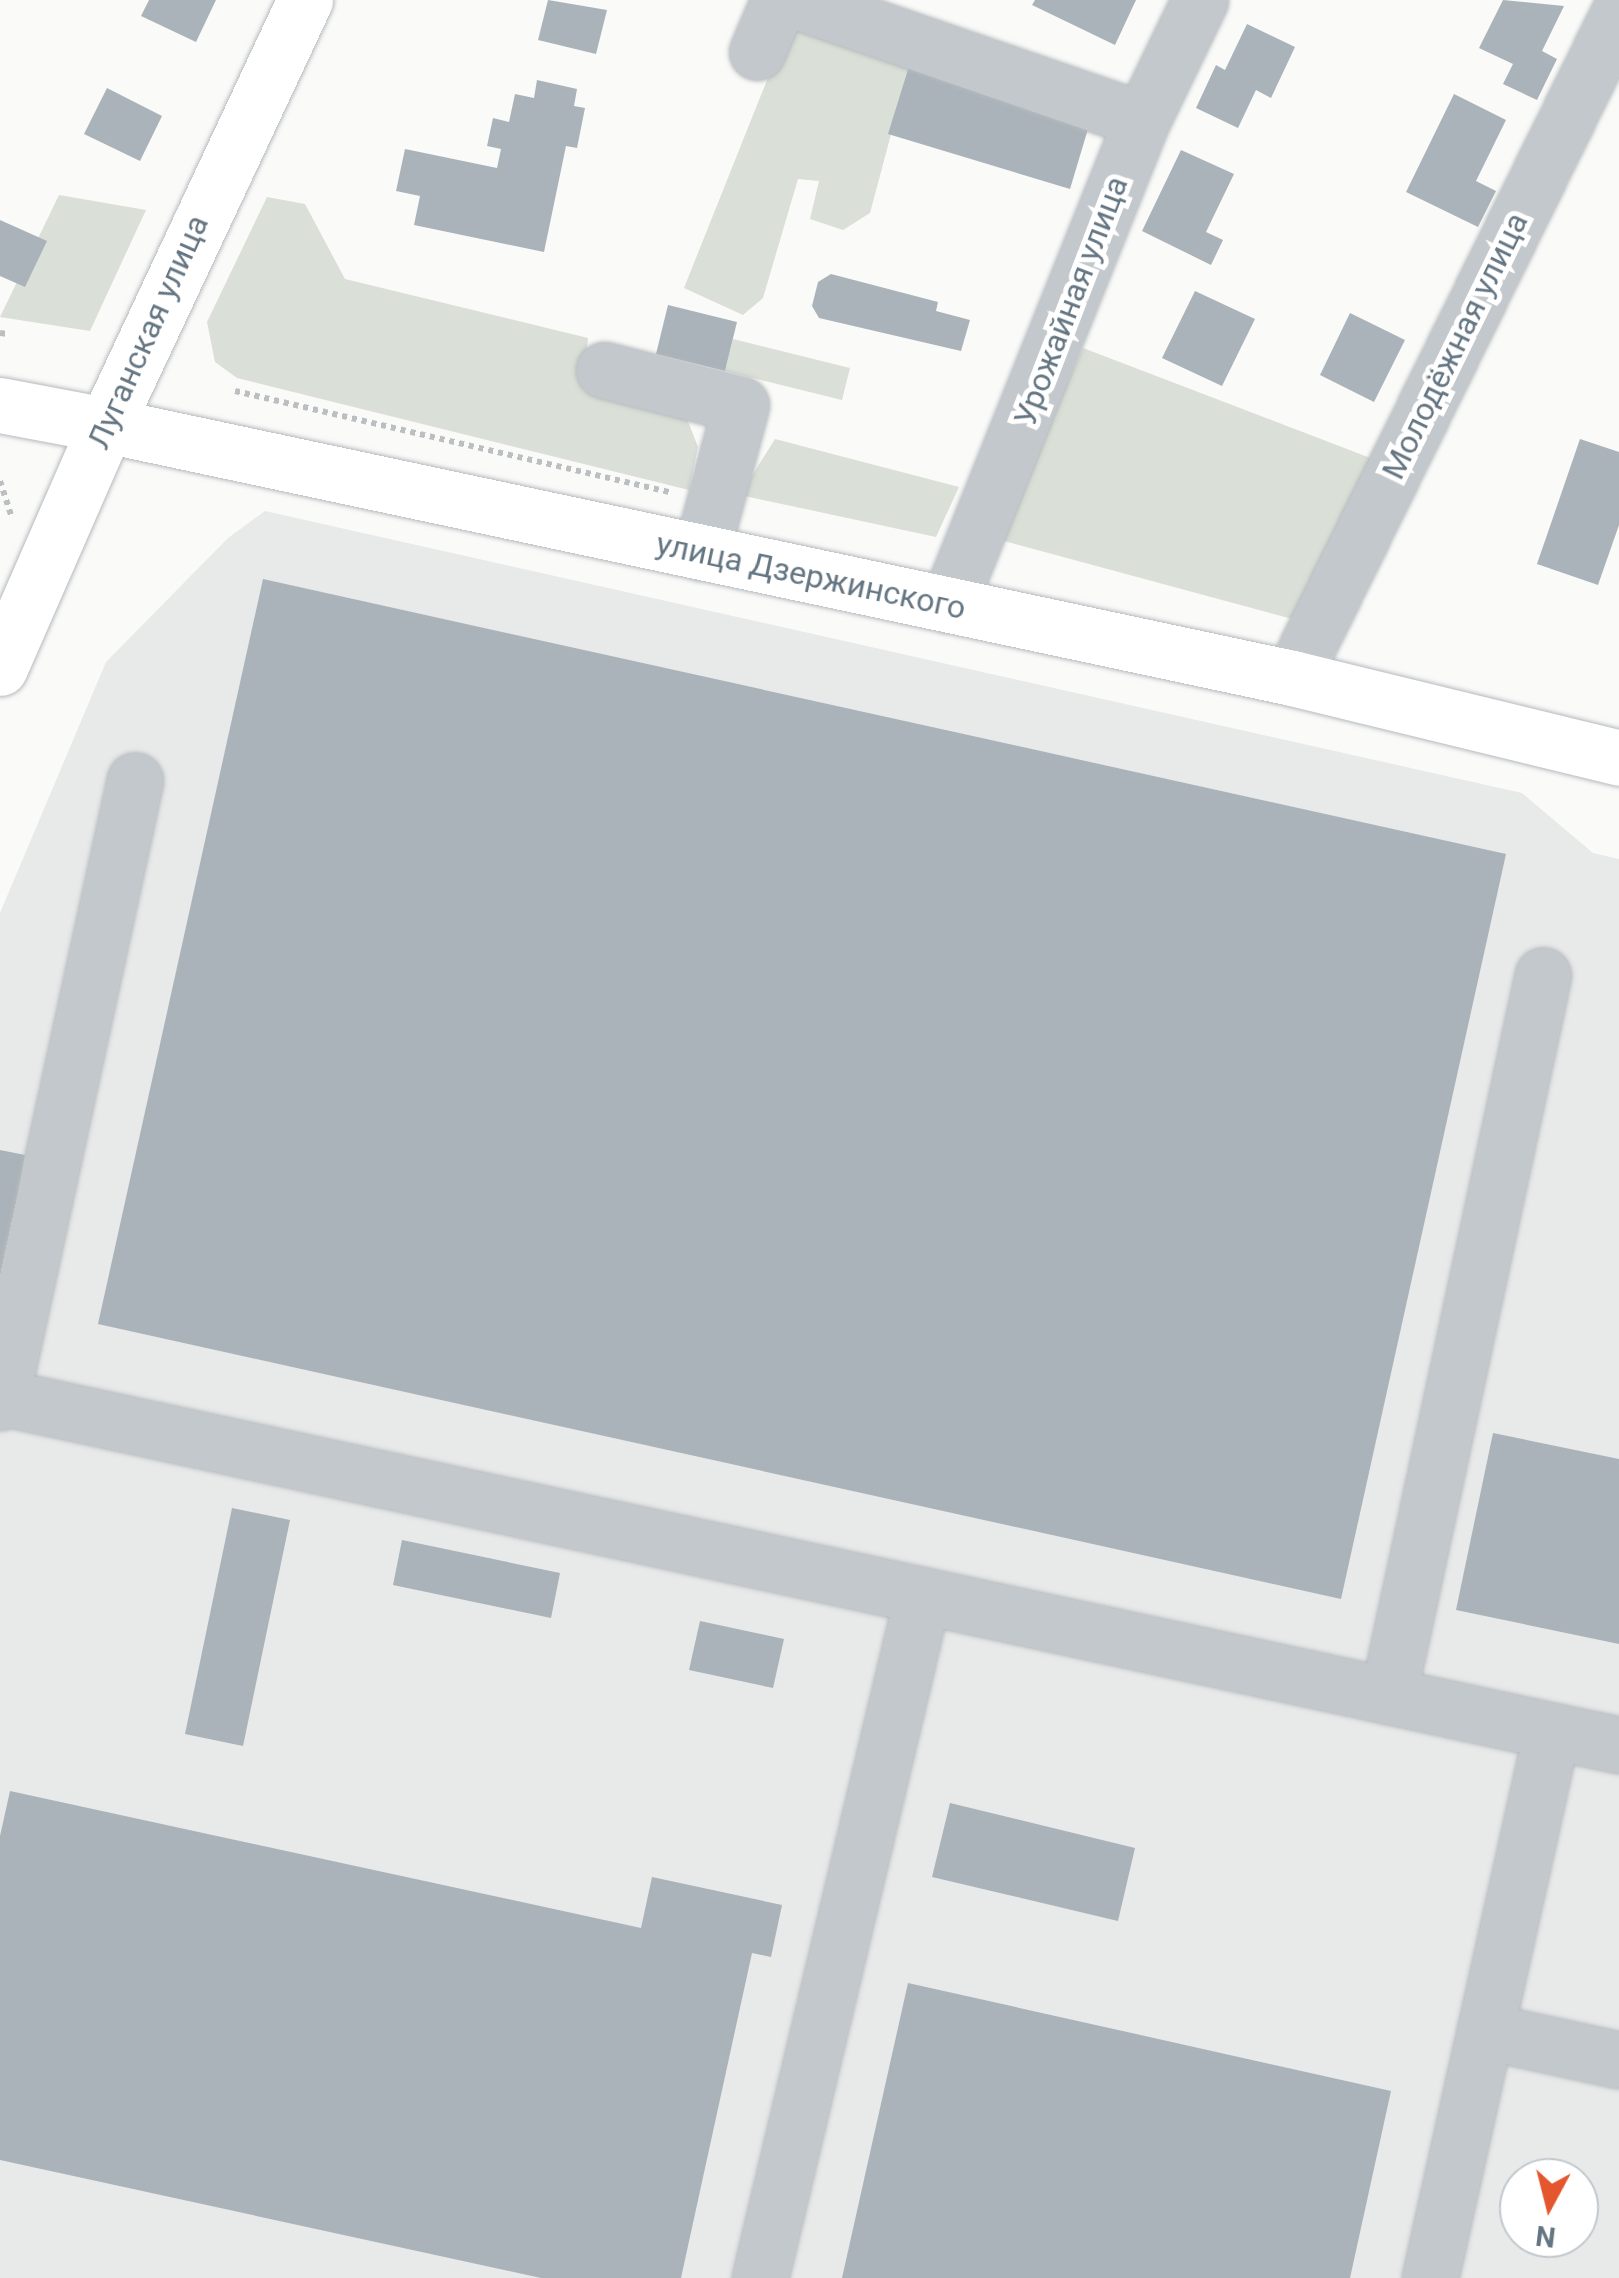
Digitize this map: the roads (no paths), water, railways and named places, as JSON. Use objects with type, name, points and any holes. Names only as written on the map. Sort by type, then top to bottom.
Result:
[{"type":"main road","name":"Луганская улица","points":[[0,668],[106,425],[305,0]]},
{"type":"main road","name":"улица Дзержинского","points":[[0,405],[1292,678],[1619,758]]},
{"type":"street","points":[[758,52],[779,0]]},
{"type":"street","points":[[794,0],[1142,120]]},
{"type":"street","name":"Урожайная улица","points":[[948,605],[1142,120],[1200,0]]},
{"type":"street","name":"Молодёжная улица","points":[[1292,678],[1619,14]]},
{"type":"street","points":[[604,370],[742,405],[701,553]]},
{"type":"street","points":[[135,780],[0,1399],[1619,1745]]},
{"type":"street","points":[[1388,1696],[1543,975]]},
{"type":"street","points":[[760,2278],[922,1595]]},
{"type":"street","points":[[1430,2278],[1552,1731]]},
{"type":"street","points":[[1485,2031],[1619,2060]]}]
